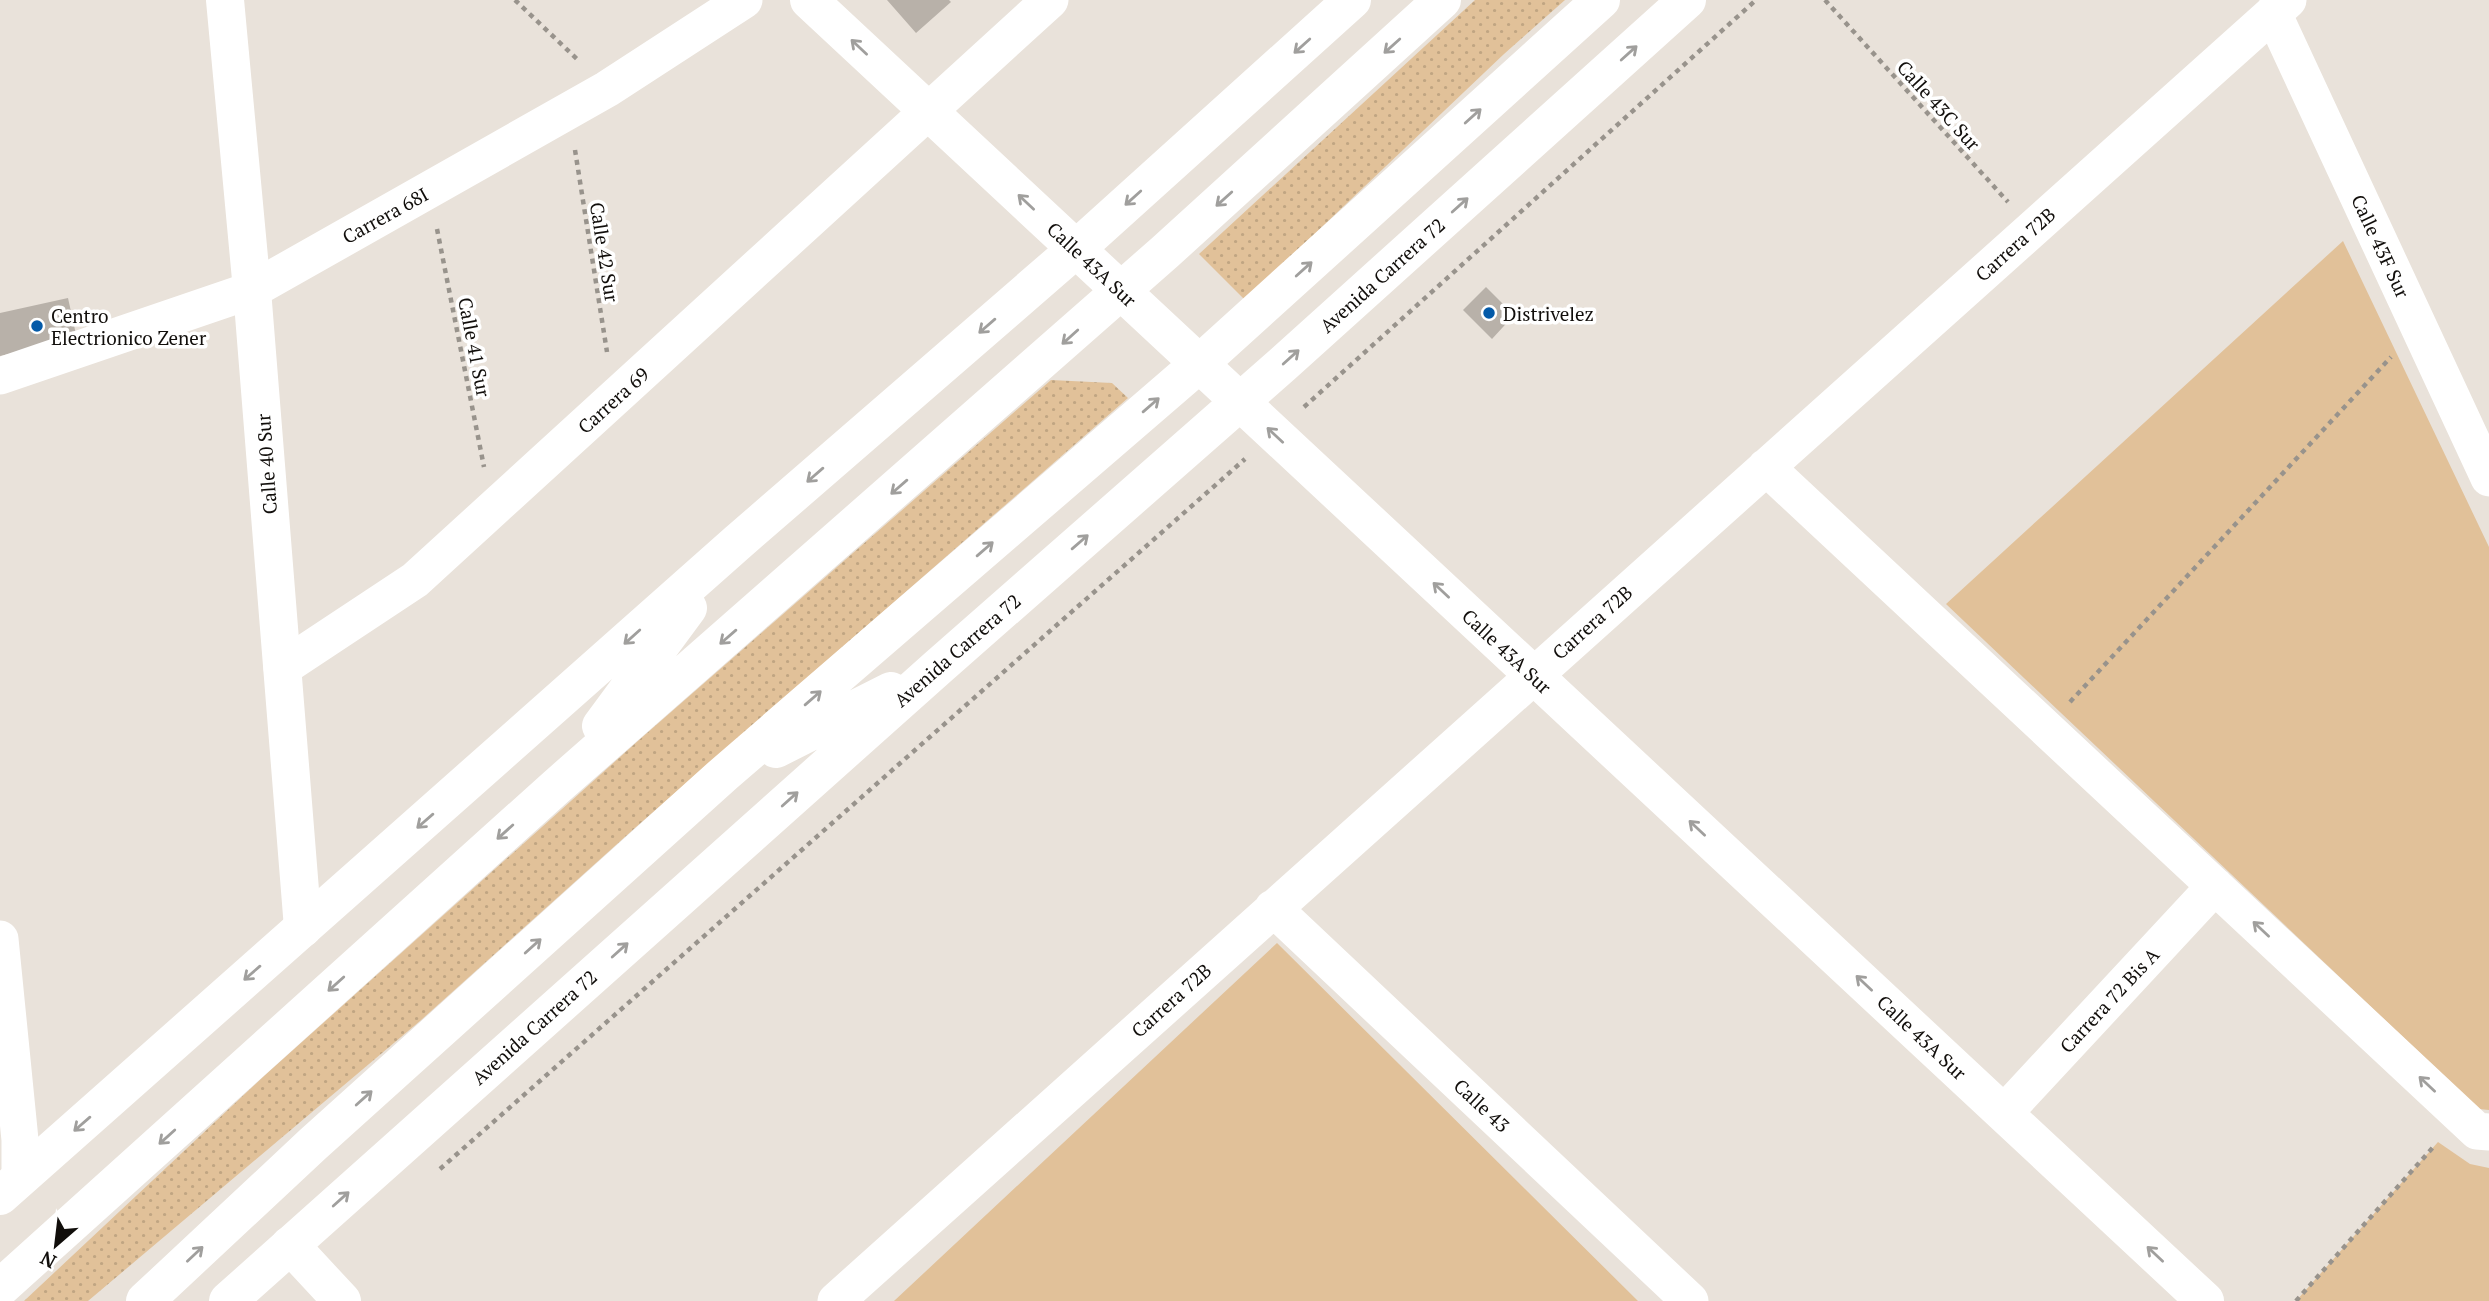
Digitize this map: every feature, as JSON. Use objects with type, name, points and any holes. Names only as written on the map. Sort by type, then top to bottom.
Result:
[{"type":"main road","name":"Calle 40 Sur","points":[[225,0],[252,290],[303,928]]},
{"type":"main road","name":"Calle 43A Sur","points":[[809,0],[2205,1301]]},
{"type":"main road","points":[[10,1187],[738,542],[1076,249],[1352,0]]},
{"type":"main road","points":[[0,1288],[556,787],[1121,291],[1442,0]]},
{"type":"main road","points":[[145,1301],[313,1144],[724,775],[1199,364],[1601,0]]},
{"type":"main road","name":"Avenida Carrera 72","points":[[228,1301],[937,668],[1240,402],[1687,0]]},
{"type":"main road","points":[[556,787],[738,542]]},
{"type":"main road","points":[[724,775],[937,668]]},
{"type":"main road","points":[[290,1244],[342,1301]]},
{"type":"street","name":"Carrera 68I","points":[[0,376],[252,290],[607,89],[744,0]]},
{"type":"street","name":"Carrera 69","points":[[282,668],[415,580],[1050,0]]},
{"type":"street","name":"Carrera 72B","points":[[836,1301],[2280,7]]},
{"type":"street","name":"Calle 43F Sur","points":[[2280,7],[2419,328],[2489,478]]},
{"type":"street","points":[[1766,467],[2476,1126]]},
{"type":"street","name":"Carrera 72 Bis A","points":[[2004,1113],[2215,886]]},
{"type":"street","name":"Calle 43","points":[[1273,908],[1690,1301]]},
{"type":"street","points":[[0,939],[20,1140],[10,1187]]},
{"type":"path","points":[[515,0],[607,89]]},
{"type":"path","points":[[1316,396],[1756,0]]},
{"type":"path","name":"Calle 43C Sur","points":[[1825,0],[2032,229]]},
{"type":"path","name":"Calle 42 Sur","points":[[569,111],[614,398]]},
{"type":"path","name":"Calle 41 Sur","points":[[429,191],[493,509]]},
{"type":"path","points":[[2046,728],[2419,328]]},
{"type":"path","points":[[434,1174],[1238,466]]},
{"type":"path","points":[[2296,1301],[2476,1126]]},
{"type":"shaded area","points":[[1475,0],[1565,0],[1504,54],[1245,300],[1199,254]]},
{"type":"shaded area","points":[[2343,241],[2489,547],[2489,1110],[2479,1109],[1946,604]]},
{"type":"shaded area","points":[[1051,380],[1112,383],[1128,398],[636,827],[420,1021],[88,1301],[24,1301],[264,1076],[639,740]]},
{"type":"shaded area","points":[[1277,943],[1638,1301],[894,1301]]},
{"type":"shaded area","points":[[2438,1142],[2470,1164],[2489,1168],[2489,1301],[2296,1301]]},
{"type":"building","points":[[887,0],[949,0],[951,2],[916,33]]},
{"type":"building","name":"Distrivelez","points":[[1486,287],[1514,315],[1492,339],[1463,310]]},
{"type":"building","name":"Centro Electrionico Zener","points":[[68,298],[77,339],[0,356],[0,313]]},
{"type":"place","name":"Distrivelez","points":[[1489,313]]},
{"type":"place","name":"Centro Electrionico Zener","points":[[37,326]]}]
